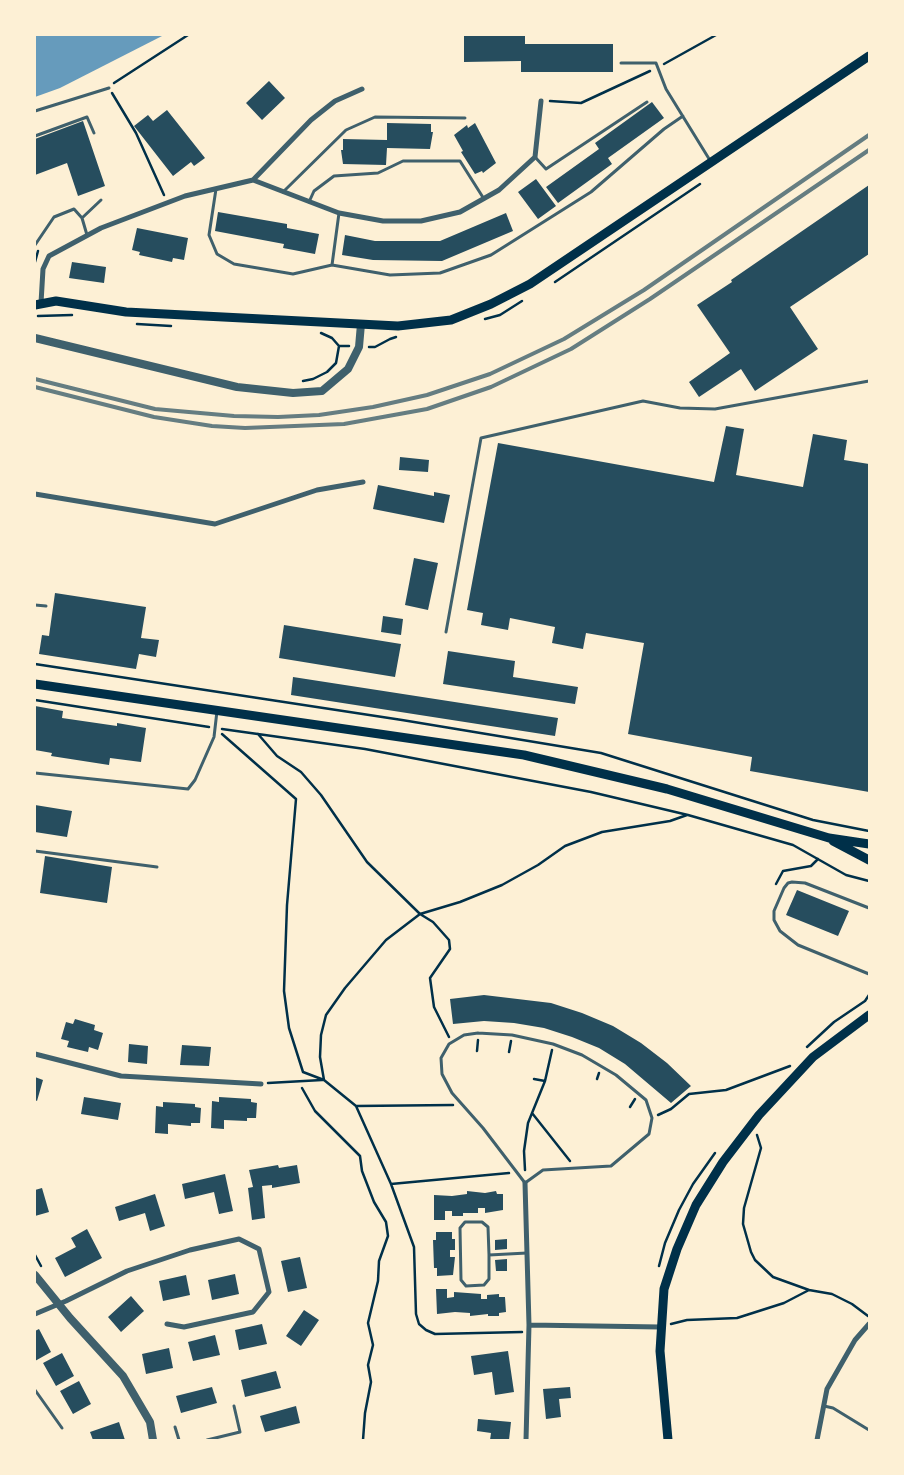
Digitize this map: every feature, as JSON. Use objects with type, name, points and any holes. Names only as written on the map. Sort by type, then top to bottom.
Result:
[{"type":"main road","points":[[38,304],[56,301],[126,312],[297,323],[398,326],[452,320],[491,304],[530,284],[869,56]]},
{"type":"main road","points":[[35,684],[524,755],[667,789],[829,838],[869,844]]},
{"type":"main road","points":[[829,838],[869,860]]},
{"type":"main road","points":[[668,1440],[660,1327],[664,1289],[677,1249],[696,1205],[723,1162],[759,1115],[813,1057],[869,1014]]},
{"type":"street","points":[[38,304],[43,270],[49,256],[88,236],[167,203],[253,180],[311,120],[335,101],[362,89]]},
{"type":"street","points":[[253,180],[339,213],[383,221],[422,221],[460,212],[499,190],[535,156],[541,100]]},
{"type":"street","points":[[35,338],[237,386],[294,393],[322,391],[348,369],[360,346],[361,324]]},
{"type":"street","points":[[35,494],[214,524],[317,490],[363,482]]},
{"type":"street","points":[[35,1054],[120,1076],[261,1084]]},
{"type":"street","points":[[525,1183],[529,1325],[526,1440]]},
{"type":"street","points":[[35,1314],[58,1305],[127,1270],[190,1250],[238,1239],[259,1249],[269,1292],[253,1312],[184,1327],[167,1324]]},
{"type":"street","points":[[35,1276],[58,1305],[123,1376],[150,1422],[153,1440]]},
{"type":"street","points":[[817,1440],[828,1389],[855,1340],[869,1324]]},
{"type":"street","points":[[529,1325],[660,1327]]},
{"type":"lane","points":[[621,63],[656,63],[666,89],[711,162]]},
{"type":"lane","points":[[35,111],[109,88]]},
{"type":"lane","points":[[535,156],[546,169],[647,102]]},
{"type":"lane","points":[[216,189],[209,235],[217,254],[234,264],[293,274],[332,265],[390,275],[440,273],[491,255],[591,192],[664,129],[683,116]]},
{"type":"lane","points":[[35,136],[88,117],[94,133]]},
{"type":"lane","points":[[283,193],[346,130],[376,117],[464,118]]},
{"type":"lane","points":[[309,203],[314,191],[334,176],[378,173],[403,160],[460,160],[484,199]]},
{"type":"lane","points":[[82,218],[102,200]]},
{"type":"lane","points":[[35,245],[54,217],[74,209],[82,218],[88,236]]},
{"type":"lane","points":[[332,265],[339,213]]},
{"type":"lane","points":[[446,632],[481,438],[643,401],[680,408],[715,409],[869,381]]},
{"type":"lane","points":[[35,605],[46,606]]},
{"type":"lane","points":[[35,773],[188,789],[195,780],[210,746],[217,711]]},
{"type":"lane","points":[[35,851],[157,868]]},
{"type":"lane","points":[[869,909],[806,883],[792,882],[788,883],[784,888],[774,912],[774,920],[780,931],[798,945],[869,974]]},
{"type":"lane","points":[[478,1033],[512,1035],[553,1044],[582,1055],[616,1075],[646,1100],[652,1118],[649,1134],[611,1166],[543,1170],[525,1183],[452,1093],[442,1074],[441,1058],[452,1042],[464,1035],[478,1033]]},
{"type":"lane","points":[[465,1222],[482,1222],[488,1227],[488,1255],[489,1279],[484,1285],[466,1286],[461,1280],[460,1245],[460,1228],[465,1222]]},
{"type":"lane","points":[[488,1255],[527,1253]]},
{"type":"lane","points":[[35,1390],[62,1428]]},
{"type":"lane","points":[[207,1440],[240,1432],[234,1406]]},
{"type":"lane","points":[[824,1406],[833,1408],[869,1430]]},
{"type":"lane","points":[[176,1427],[178,1440]]},
{"type":"path","points":[[167,203],[136,133],[109,88],[119,78],[188,35]]},
{"type":"path","points":[[541,100],[581,103],[658,67],[716,35]]},
{"type":"path","points":[[35,264],[38,251]]},
{"type":"path","points":[[297,382],[313,379],[327,372],[336,363],[339,346]]},
{"type":"path","points":[[35,700],[365,749],[591,792],[688,815],[793,845],[846,875],[869,881]]},
{"type":"path","points":[[215,728],[296,799],[287,905],[284,991],[289,1028],[304,1072],[324,1080],[356,1106],[391,1184],[414,1247],[416,1314],[419,1324],[435,1334],[529,1332]]},
{"type":"path","points":[[258,734],[277,756],[301,772],[321,795],[367,862],[420,914],[433,922],[449,940],[450,949],[430,978],[434,1007],[452,1042]]},
{"type":"path","points":[[324,1080],[320,1057],[321,1035],[326,1015],[345,988],[386,940],[420,914],[460,902],[502,885],[538,865],[565,846],[602,832],[670,821],[688,815]]},
{"type":"path","points":[[783,871],[811,866],[818,859]]},
{"type":"path","points":[[805,1049],[834,1022],[865,1001],[869,995]]},
{"type":"path","points":[[525,1183],[524,1152],[532,1113],[545,1080],[553,1044]]},
{"type":"path","points":[[784,1073],[794,1060]]},
{"type":"path","points":[[652,1118],[671,1109],[689,1094],[726,1090],[790,1066]]},
{"type":"path","points":[[534,1079],[545,1080]]},
{"type":"path","points":[[261,1084],[324,1080]]},
{"type":"path","points":[[302,1088],[315,1111],[360,1156],[362,1171],[386,1222],[388,1236],[379,1261],[378,1281],[368,1323],[373,1346],[368,1365],[371,1382],[365,1413],[363,1440]]},
{"type":"path","points":[[356,1106],[462,1105]]},
{"type":"path","points":[[532,1113],[577,1169]]},
{"type":"path","points":[[756,1133],[760,1140],[761,1148],[744,1208],[743,1224],[755,1260],[773,1277],[809,1290],[832,1294],[852,1304],[869,1317]]},
{"type":"path","points":[[658,1268],[665,1243],[679,1210],[703,1167],[718,1149]]},
{"type":"path","points":[[391,1184],[517,1172]]},
{"type":"path","points":[[660,1327],[687,1320],[737,1318],[784,1303],[809,1290]]},
{"type":"water","points":[[35,35],[164,35],[60,88],[35,97]]},
{"type":"building","points":[[464,35],[525,35],[525,44],[613,44],[613,72],[521,72],[521,61],[464,62]]},
{"type":"building","points":[[269,81],[285,98],[262,120],[246,103]]},
{"type":"building","points":[[652,102],[664,118],[608,158],[612,164],[558,203],[546,187],[599,149],[595,143]]},
{"type":"building","points":[[167,110],[205,158],[194,166],[191,162],[173,176],[134,126],[148,115],[153,121]]},
{"type":"building","points":[[83,121],[105,186],[78,196],[67,163],[35,175],[35,139]]},
{"type":"building","points":[[387,123],[431,124],[431,132],[433,132],[430,149],[387,148],[386,165],[343,164],[341,150],[343,150],[343,139],[387,140]]},
{"type":"building","points":[[475,123],[496,163],[483,173],[482,171],[475,174],[461,152],[463,151],[454,135],[467,125],[468,128]]},
{"type":"building","points":[[536,179],[556,206],[538,219],[518,192]]},
{"type":"building","points":[[869,185],[869,254],[790,307],[818,349],[755,391],[741,369],[699,397],[689,382],[730,353],[697,305]]},
{"type":"building","points":[[218,212],[287,224],[287,228],[319,234],[315,254],[283,248],[284,244],[215,231]]},
{"type":"building","points":[[506,213],[513,231],[442,261],[373,260],[342,255],[345,235],[375,241],[440,241]]},
{"type":"building","points":[[137,228],[188,238],[184,260],[173,258],[172,262],[139,255],[140,252],[132,250]]},
{"type":"building","points":[[72,262],[106,267],[104,283],[69,278]]},
{"type":"building","points":[[726,426],[744,429],[736,475],[803,487],[813,434],[847,440],[844,460],[869,464],[869,792],[750,771],[752,757],[628,734],[644,643],[586,633],[583,649],[552,643],[555,627],[510,618],[508,630],[481,625],[483,613],[467,610],[498,443],[714,482]]},
{"type":"building","points":[[400,457],[429,460],[428,472],[399,470]]},
{"type":"building","points":[[378,485],[434,496],[434,492],[450,495],[444,523],[373,509]]},
{"type":"building","points":[[414,558],[438,563],[428,610],[405,605]]},
{"type":"building","points":[[55,593],[146,607],[141,638],[159,640],[156,657],[139,654],[136,669],[39,654],[42,635],[49,636]]},
{"type":"building","points":[[383,616],[403,619],[401,635],[381,632]]},
{"type":"building","points":[[284,625],[401,644],[395,677],[279,658]]},
{"type":"building","points":[[448,651],[515,661],[513,677],[578,687],[575,704],[443,684]]},
{"type":"building","points":[[293,677],[558,718],[555,736],[291,695]]},
{"type":"building","points":[[35,706],[63,711],[62,718],[117,726],[117,723],[146,728],[141,762],[110,758],[109,765],[51,756],[52,753],[35,750]]},
{"type":"building","points":[[35,805],[72,811],[67,837],[35,832]]},
{"type":"building","points":[[45,856],[112,867],[107,903],[40,893]]},
{"type":"building","points":[[797,890],[849,911],[838,936],[786,915]]},
{"type":"building","points":[[484,995],[551,1003],[613,1026],[641,1043],[667,1063],[691,1086],[671,1103],[625,1064],[599,1048],[572,1037],[544,1028],[514,1023],[484,1021],[453,1024],[450,999]]},
{"type":"building","points":[[75,1019],[95,1025],[94,1030],[103,1033],[98,1050],[89,1047],[88,1052],[67,1047],[69,1041],[61,1039],[66,1022],[73,1024]]},
{"type":"building","points":[[129,1044],[148,1046],[147,1064],[128,1062]]},
{"type":"building","points":[[182,1045],[211,1047],[209,1066],[180,1065]]},
{"type":"building","points":[[35,1077],[43,1080],[37,1101],[35,1100]]},
{"type":"building","points":[[84,1097],[121,1103],[118,1120],[81,1114]]},
{"type":"building","points":[[219,1097],[251,1099],[251,1102],[257,1103],[256,1118],[247,1118],[247,1121],[224,1120],[224,1129],[211,1128],[212,1101],[219,1102]]},
{"type":"building","points":[[163,1102],[195,1104],[195,1107],[201,1108],[200,1123],[191,1123],[191,1126],[168,1124],[168,1134],[155,1133],[156,1106],[163,1107]]},
{"type":"building","points":[[278,1165],[279,1168],[297,1165],[300,1183],[272,1188],[272,1185],[262,1186],[265,1218],[252,1220],[248,1188],[253,1187],[249,1170]]},
{"type":"building","points":[[225,1174],[233,1211],[219,1214],[214,1192],[185,1199],[182,1184]]},
{"type":"building","points":[[42,1188],[49,1212],[35,1216],[35,1190]]},
{"type":"building","points":[[467,1191],[485,1193],[496,1191],[497,1194],[503,1194],[503,1210],[485,1213],[485,1208],[478,1208],[478,1213],[463,1213],[463,1216],[452,1216],[452,1211],[445,1211],[445,1220],[434,1220],[434,1195],[452,1196],[467,1194]]},
{"type":"building","points":[[155,1194],[165,1226],[150,1231],[145,1213],[119,1221],[115,1207]]},
{"type":"building","points":[[87,1229],[102,1258],[65,1277],[55,1258],[76,1247],[71,1238]]},
{"type":"building","points":[[436,1232],[452,1232],[452,1239],[455,1239],[455,1250],[450,1250],[450,1257],[455,1257],[453,1275],[437,1276],[437,1268],[434,1268],[433,1240],[436,1240]]},
{"type":"building","points":[[507,1239],[507,1249],[495,1250],[495,1240]]},
{"type":"building","points":[[300,1257],[307,1288],[288,1292],[281,1261]]},
{"type":"building","points":[[507,1259],[507,1271],[496,1271],[495,1260]]},
{"type":"building","points":[[235,1274],[239,1294],[212,1300],[208,1280]]},
{"type":"building","points":[[186,1275],[190,1295],[163,1301],[159,1281]]},
{"type":"building","points":[[436,1289],[447,1289],[447,1298],[454,1297],[454,1292],[481,1294],[481,1299],[487,1299],[487,1295],[499,1294],[499,1297],[505,1297],[506,1312],[499,1313],[499,1316],[488,1316],[488,1314],[470,1316],[470,1313],[455,1312],[437,1314]]},
{"type":"building","points":[[131,1296],[144,1311],[121,1332],[108,1317]]},
{"type":"building","points":[[304,1310],[319,1320],[301,1346],[286,1336]]},
{"type":"building","points":[[262,1324],[267,1344],[239,1350],[235,1330]]},
{"type":"building","points":[[39,1329],[51,1352],[35,1361],[35,1331]]},
{"type":"building","points":[[215,1335],[220,1355],[193,1361],[188,1342]]},
{"type":"building","points":[[169,1348],[173,1368],[146,1374],[142,1354]]},
{"type":"building","points":[[508,1351],[514,1392],[495,1395],[492,1372],[474,1375],[471,1356]]},
{"type":"building","points":[[62,1353],[74,1376],[56,1386],[43,1363]]},
{"type":"building","points":[[276,1371],[281,1388],[245,1397],[241,1380]]},
{"type":"building","points":[[79,1381],[91,1404],[73,1414],[60,1391]]},
{"type":"building","points":[[212,1387],[217,1403],[181,1413],[176,1396]]},
{"type":"building","points":[[570,1387],[571,1398],[559,1399],[561,1417],[546,1419],[543,1389]]},
{"type":"building","points":[[296,1406],[300,1423],[265,1432],[260,1416]]},
{"type":"building","points":[[478,1419],[511,1422],[509,1440],[490,1440],[491,1433],[477,1431]]},
{"type":"building","points":[[119,1422],[125,1440],[93,1440],[90,1432]]},
{"type":"railway","points":[[35,379],[155,409],[234,416],[278,417],[319,415],[373,407],[427,395],[490,374],[564,339],[644,290],[869,135]]},
{"type":"railway","points":[[35,387],[154,417],[212,426],[245,428],[344,424],[427,409],[491,387],[571,349],[650,299],[869,150]]}]
